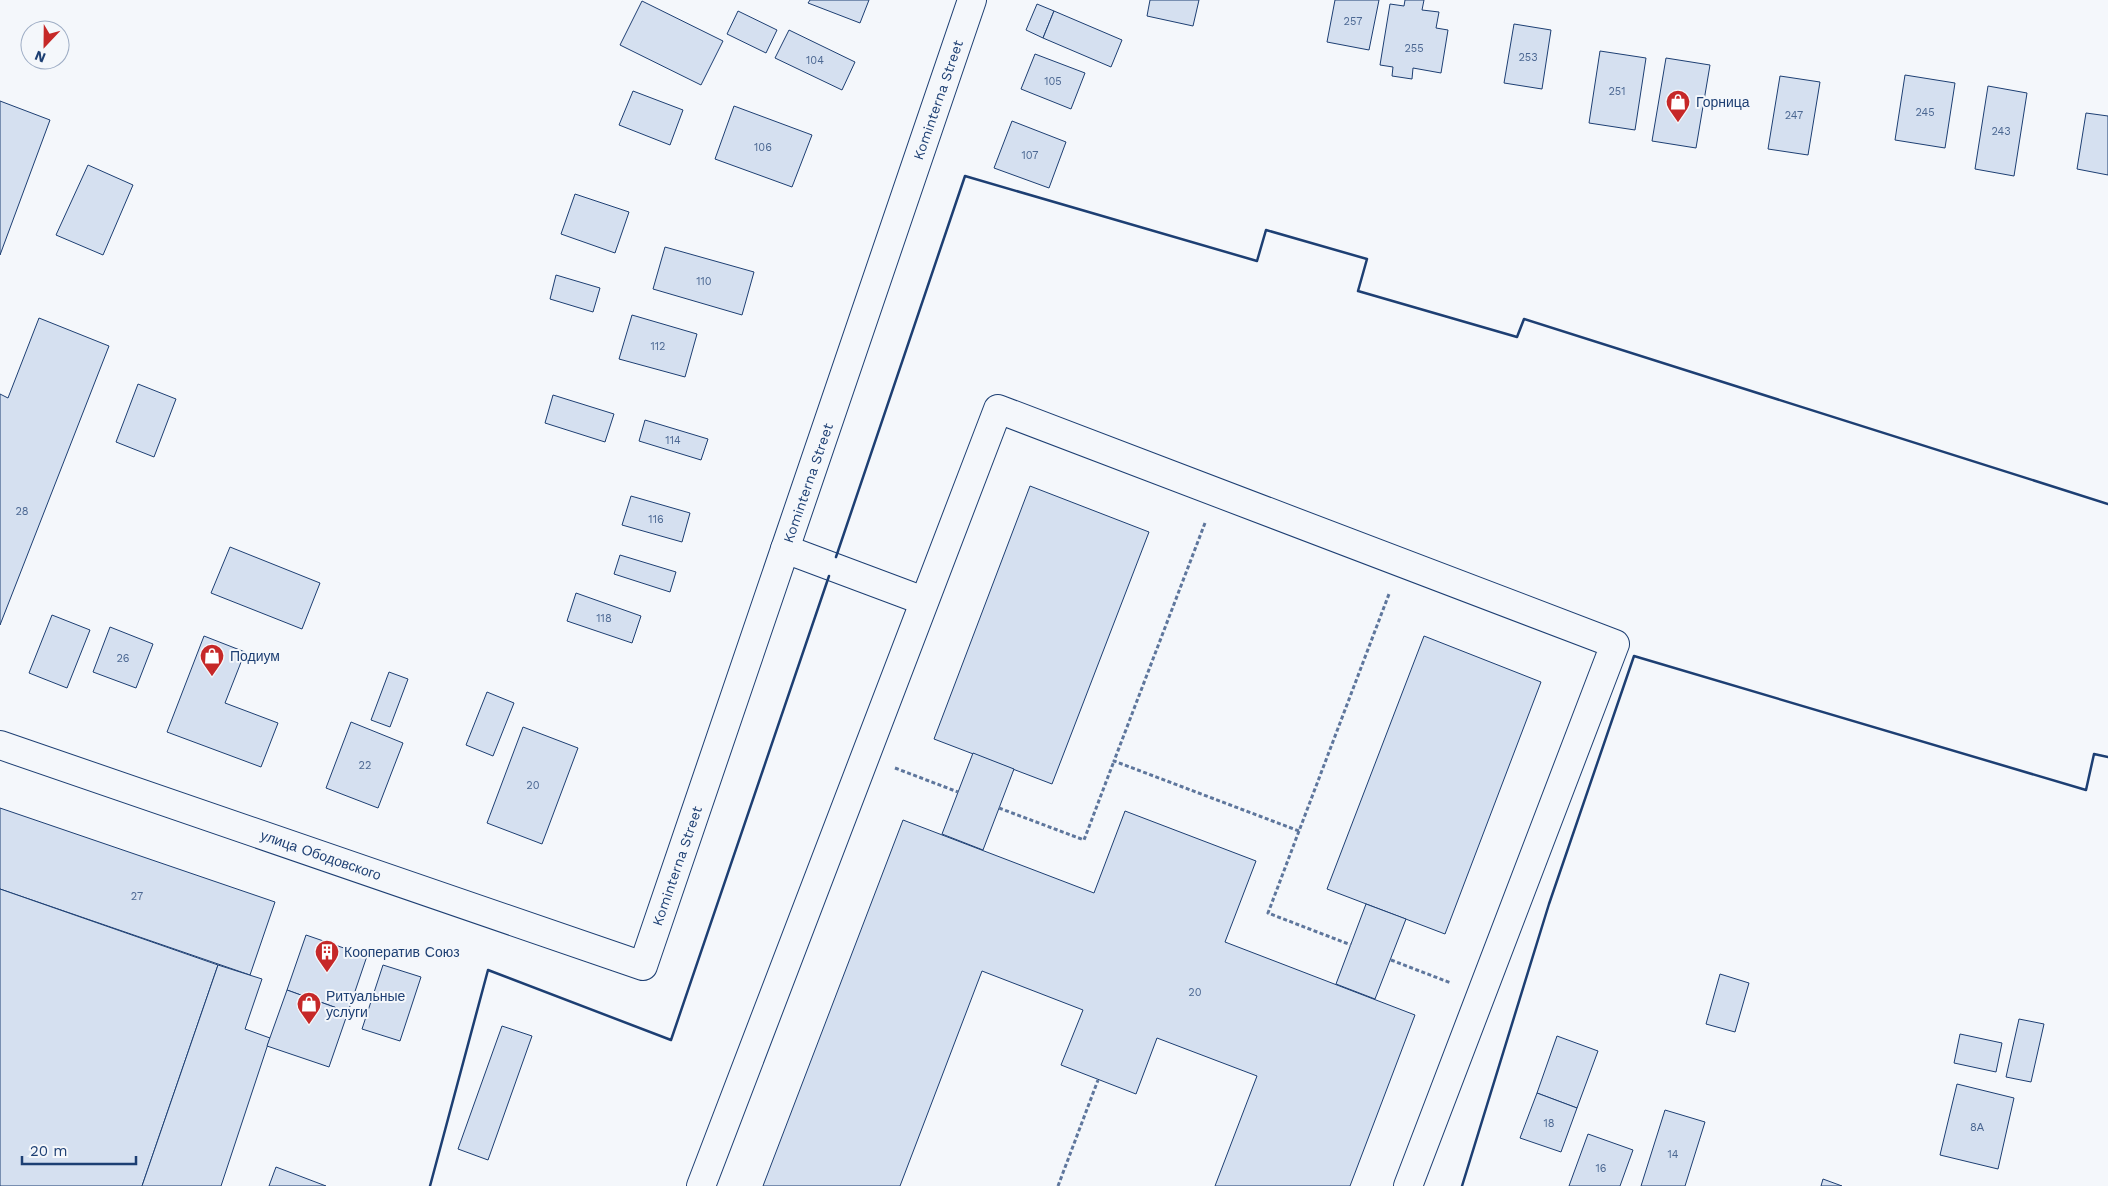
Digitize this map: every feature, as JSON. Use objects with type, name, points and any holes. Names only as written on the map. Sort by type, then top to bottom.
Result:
[{"type":"street","name":"Kominterna Street","points":[[643,966],[972,0]]},
{"type":"street","points":[[701,1186],[998,408],[1615,644],[1408,1186]]},
{"type":"street","points":[[785,549],[924,601]]},
{"type":"street","name":"улица Ободовского","points":[[0,745],[643,966]]},
{"type":"path","points":[[999,808],[1084,840],[1217,492]]},
{"type":"path","points":[[1351,945],[1268,913],[1402,563]]},
{"type":"path","points":[[865,757],[958,792]]},
{"type":"path","points":[[1114,761],[1299,832]]},
{"type":"path","points":[[1391,960],[1481,994]]},
{"type":"path","points":[[1058,1186],[1098,1080]]},
{"type":"building","points":[[810,0],[869,0],[860,23],[808,3]]},
{"type":"building","points":[[1150,0],[1199,0],[1193,26],[1147,16]]},
{"type":"building","points":[[1335,0],[1379,0],[1369,50],[1327,42]]},
{"type":"building","points":[[1405,0],[1424,0],[1422,10],[1439,12],[1436,28],[1448,30],[1441,73],[1413,68],[1412,79],[1392,76],[1393,67],[1380,65],[1390,4],[1404,6]]},
{"type":"building","points":[[642,1],[723,41],[701,85],[620,45]]},
{"type":"building","points":[[1037,4],[1054,11],[1043,38],[1026,30]]},
{"type":"building","points":[[738,11],[777,30],[766,53],[727,34]]},
{"type":"building","points":[[1054,11],[1122,40],[1111,67],[1043,38]]},
{"type":"building","points":[[1514,24],[1551,30],[1542,89],[1504,83]]},
{"type":"building","points":[[789,30],[855,62],[842,90],[775,58]]},
{"type":"building","points":[[1600,51],[1646,58],[1635,130],[1589,123]]},
{"type":"building","points":[[1035,54],[1085,73],[1071,109],[1021,89]]},
{"type":"building","points":[[1666,58],[1710,65],[1696,148],[1652,141]]},
{"type":"building","points":[[1905,75],[1955,83],[1945,148],[1895,140]]},
{"type":"building","points":[[1780,76],[1820,82],[1808,155],[1768,149]]},
{"type":"building","points":[[1988,86],[2027,93],[2014,176],[1975,169]]},
{"type":"building","points":[[633,91],[683,110],[670,145],[619,125]]},
{"type":"building","points":[[0,101],[50,120],[0,255]]},
{"type":"building","points":[[734,106],[812,135],[792,187],[715,159]]},
{"type":"building","points":[[2086,113],[2108,116],[2108,175],[2077,169]]},
{"type":"building","points":[[1012,121],[1066,142],[1049,188],[994,168]]},
{"type":"building","points":[[88,165],[133,185],[103,255],[56,235]]},
{"type":"building","points":[[575,194],[629,212],[615,253],[561,234]]},
{"type":"building","points":[[665,247],[754,272],[742,315],[653,289]]},
{"type":"building","points":[[556,275],[600,288],[593,312],[550,299]]},
{"type":"building","points":[[632,315],[697,334],[685,377],[619,359]]},
{"type":"building","points":[[39,318],[109,346],[0,625],[0,394],[8,398]]},
{"type":"building","points":[[138,384],[176,399],[154,457],[116,442]]},
{"type":"building","points":[[553,395],[614,414],[605,442],[545,423]]},
{"type":"building","points":[[645,420],[708,439],[701,460],[639,441]]},
{"type":"building","points":[[1030,486],[1149,532],[1052,784],[934,739]]},
{"type":"building","points":[[631,496],[690,513],[682,542],[622,525]]},
{"type":"building","points":[[230,547],[320,583],[302,629],[211,593]]},
{"type":"building","points":[[620,555],[676,572],[670,592],[614,574]]},
{"type":"building","points":[[576,593],[641,616],[632,643],[567,621]]},
{"type":"building","points":[[52,615],[90,630],[67,688],[29,673]]},
{"type":"building","points":[[110,627],[153,644],[136,688],[93,672]]},
{"type":"building","name":"Подиум","points":[[204,636],[245,652],[225,703],[278,723],[261,767],[167,732]]},
{"type":"building","points":[[1424,636],[1541,682],[1445,934],[1327,889]]},
{"type":"building","points":[[389,672],[408,679],[390,727],[371,720]]},
{"type":"building","points":[[487,692],[514,703],[493,756],[466,745]]},
{"type":"building","points":[[351,722],[403,743],[378,808],[326,788]]},
{"type":"building","points":[[523,727],[578,748],[542,844],[487,823]]},
{"type":"building","points":[[973,753],[1014,769],[983,850],[942,834]]},
{"type":"building","points":[[0,808],[275,902],[250,975],[0,889]]},
{"type":"building","points":[[1125,811],[1256,861],[1225,942],[1415,1015],[1350,1186],[1215,1186],[1257,1076],[1157,1038],[1136,1094],[1061,1065],[1083,1010],[982,971],[900,1186],[763,1186],[903,820],[1094,893]]},
{"type":"building","points":[[0,889],[218,965],[142,1186],[0,1186]]},
{"type":"building","points":[[1366,904],[1406,919],[1375,999],[1336,984]]},
{"type":"building","name":"Кооператив Союз","points":[[306,935],[367,956],[348,1012],[287,990]]},
{"type":"building","points":[[218,965],[262,979],[245,1029],[270,1038],[221,1186],[142,1186]]},
{"type":"building","points":[[383,965],[421,977],[400,1041],[362,1029]]},
{"type":"building","points":[[1720,974],[1749,983],[1735,1032],[1706,1024]]},
{"type":"building","name":"Ритуальные услуги","points":[[287,990],[348,1012],[329,1067],[267,1046]]},
{"type":"building","points":[[2019,1019],[2044,1024],[2031,1082],[2006,1077]]},
{"type":"building","points":[[502,1026],[532,1036],[488,1160],[458,1149]]},
{"type":"building","points":[[1960,1034],[2002,1043],[1996,1072],[1954,1063]]},
{"type":"building","points":[[1557,1036],[1598,1051],[1577,1108],[1537,1093]]},
{"type":"building","points":[[1957,1084],[2014,1098],[1998,1169],[1940,1155]]},
{"type":"building","points":[[1537,1093],[1577,1108],[1561,1152],[1520,1138]]},
{"type":"building","points":[[1665,1110],[1705,1122],[1685,1186],[1641,1186]]},
{"type":"building","points":[[1588,1134],[1633,1150],[1620,1186],[1569,1186]]},
{"type":"building","points":[[276,1167],[326,1186],[269,1186]]},
{"type":"building","points":[[1823,1179],[1842,1186],[1821,1186]]},
{"type":"wall","points":[[836,557],[965,176],[1257,261],[1266,230],[1367,259],[1358,291],[1517,337],[1524,319],[2108,504]]},
{"type":"wall","points":[[430,1186],[488,970],[671,1040],[829,576]]},
{"type":"wall","points":[[1462,1186],[1549,904],[1634,656],[2086,790],[2094,754],[2108,757]]},
{"type":"place","name":"Горница","points":[[1678,123]]},
{"type":"place","name":"Подиум","points":[[212,677]]},
{"type":"place","name":"Кооператив Союз","points":[[327,973]]},
{"type":"place","name":"Ритуальные услуги","points":[[309,1025]]}]
